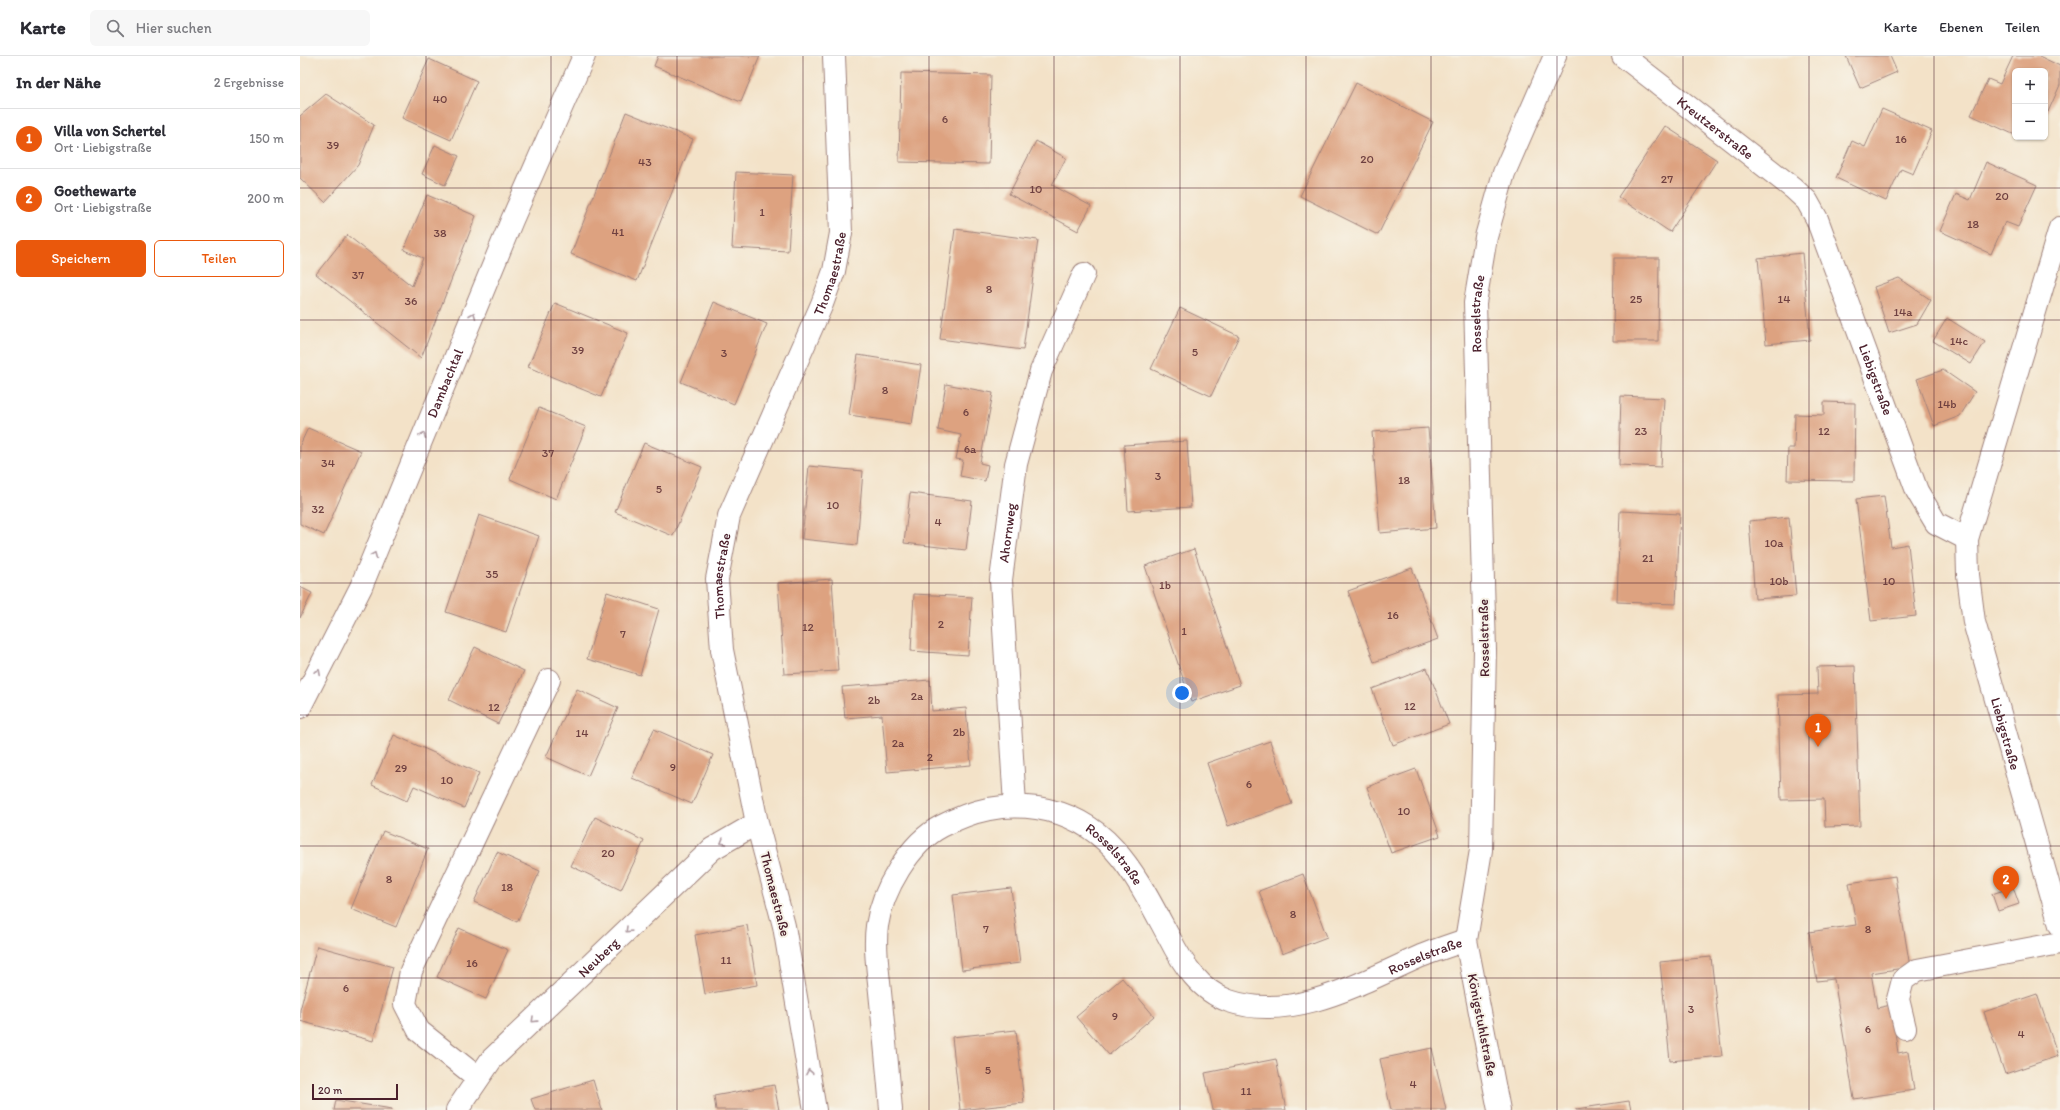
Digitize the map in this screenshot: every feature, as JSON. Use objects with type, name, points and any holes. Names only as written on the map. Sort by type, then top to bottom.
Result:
[{"type":"street","name":"Dambachtal","points":[[300,707],[361,587],[512,220],[584,56]]},
{"type":"street","name":"Thomaestraße","points":[[815,1110],[784,926],[757,823],[722,650],[717,578],[729,516],[822,304],[834,271],[841,234],[834,56]]},
{"type":"street","name":"Rosselstraße","points":[[891,1110],[878,966],[877,927],[888,888],[909,854],[939,828],[975,811],[1015,805],[1054,811],[1090,827],[1120,853],[1141,886],[1179,957],[1199,983],[1227,1000],[1258,1008],[1290,1005],[1327,996],[1357,986],[1424,955],[1466,940],[1481,850],[1485,650],[1475,303],[1486,237],[1504,173],[1555,56]]},
{"type":"street","name":"Kreutzerstraße","points":[[1623,56],[1794,188],[1807,201]]},
{"type":"street","name":"Liebigstraße","points":[[1807,201],[1817,219],[1917,491],[1936,522],[1968,539]]},
{"type":"street","name":"Liebigstraße","points":[[2060,228],[1968,539],[1968,575],[1974,622],[2060,925]]},
{"type":"street","name":"Ahornweg","points":[[1015,805],[1001,580],[1016,464],[1041,371],[1084,274]]},
{"type":"street","points":[[478,1078],[419,1031],[405,1004],[411,971],[549,680]]},
{"type":"street","name":"Neuberg","points":[[457,1110],[491,1060],[712,849],[757,823]]},
{"type":"street","name":"Königstuhlstraße","points":[[1466,940],[1499,1110]]},
{"type":"street","points":[[1906,1028],[1898,999],[1903,980],[1918,970],[2060,943]]},
{"type":"building","points":[[658,56],[760,56],[741,102],[654,66]]},
{"type":"building","points":[[1846,56],[1890,56],[1897,72],[1860,88]]},
{"type":"building","points":[[2013,56],[2039,56],[2060,66],[2060,85],[2048,112],[2048,68],[2012,68],[2012,134],[1971,115],[1988,79],[2000,84]]},
{"type":"building","points":[[429,59],[477,81],[451,140],[402,118]]},
{"type":"building","points":[[901,73],[991,75],[989,164],[899,162]]},
{"type":"building","points":[[1356,83],[1433,122],[1378,235],[1300,196]]},
{"type":"building","points":[[326,94],[374,125],[358,165],[325,202],[300,178],[300,116]]},
{"type":"building","points":[[1882,109],[1932,131],[1913,174],[1901,169],[1886,201],[1836,178],[1852,141],[1865,147]]},
{"type":"building","points":[[626,112],[693,139],[637,281],[571,254]]},
{"type":"building","points":[[1665,126],[1717,160],[1670,232],[1618,197]]},
{"type":"building","points":[[1036,141],[1066,158],[1052,185],[1091,206],[1078,231],[1009,194]]},
{"type":"building","points":[[435,145],[459,156],[445,185],[422,174]]},
{"type":"building","points":[[1986,162],[2037,185],[2018,227],[2005,222],[1991,254],[1940,231],[1956,194],[1970,200]]},
{"type":"building","points":[[736,172],[793,175],[788,251],[732,248]]},
{"type":"building","points":[[427,195],[476,216],[421,358],[316,274],[347,235],[412,286],[423,258],[404,250]]},
{"type":"building","points":[[955,229],[1038,240],[1023,350],[940,339]]},
{"type":"building","points":[[1802,253],[1810,340],[1766,344],[1758,258]]},
{"type":"building","points":[[1614,258],[1659,258],[1658,341],[1613,341]]},
{"type":"building","points":[[1899,278],[1931,300],[1917,324],[1889,333],[1874,287]]},
{"type":"building","points":[[714,302],[767,324],[734,404],[681,382]]},
{"type":"building","points":[[555,303],[628,333],[601,397],[528,367]]},
{"type":"building","points":[[1180,308],[1239,336],[1211,396],[1151,369]]},
{"type":"building","points":[[1947,318],[1985,342],[1971,364],[1933,341]]},
{"type":"building","points":[[858,355],[921,365],[912,424],[849,415]]},
{"type":"building","points":[[1943,370],[1975,392],[1960,416],[1934,426],[1917,379]]},
{"type":"building","points":[[946,384],[993,393],[980,463],[988,465],[985,481],[960,476],[963,460],[956,459],[961,435],[938,430]]},
{"type":"building","points":[[1621,396],[1664,398],[1661,467],[1619,465]]},
{"type":"building","points":[[1824,402],[1855,403],[1854,481],[1787,480],[1788,448],[1794,448],[1795,414],[1824,415]]},
{"type":"building","points":[[539,408],[586,427],[556,499],[510,479]]},
{"type":"building","points":[[308,428],[361,451],[324,535],[300,524],[300,445]]},
{"type":"building","points":[[1428,428],[1436,528],[1380,533],[1372,432]]},
{"type":"building","points":[[1187,441],[1191,507],[1128,511],[1124,445]]},
{"type":"building","points":[[644,443],[702,467],[673,536],[615,512]]},
{"type":"building","points":[[809,466],[863,471],[857,545],[802,539]]},
{"type":"building","points":[[910,493],[972,501],[966,550],[904,543]]},
{"type":"building","points":[[1884,496],[1891,547],[1908,544],[1916,616],[1871,621],[1856,499]]},
{"type":"building","points":[[1620,511],[1680,514],[1676,604],[1617,602]]},
{"type":"building","points":[[479,515],[539,536],[506,632],[446,612]]},
{"type":"building","points":[[1789,517],[1796,596],[1755,599],[1749,521]]},
{"type":"building","points":[[1194,549],[1240,685],[1191,702],[1145,566]]},
{"type":"building","points":[[1412,568],[1438,639],[1374,662],[1348,591]]},
{"type":"building","points":[[832,579],[838,671],[784,674],[778,583]]},
{"type":"building","points":[[300,587],[312,593],[300,618]]},
{"type":"building","points":[[607,592],[659,609],[640,675],[587,659]]},
{"type":"building","points":[[914,594],[972,597],[968,655],[911,651]]},
{"type":"building","points":[[475,647],[524,671],[498,724],[449,700]]},
{"type":"building","points":[[1855,666],[1860,826],[1825,827],[1824,799],[1781,800],[1778,695],[1818,694],[1817,667]]},
{"type":"building","points":[[1427,668],[1449,724],[1393,745],[1372,689]]},
{"type":"building","points":[[930,680],[932,711],[966,708],[971,765],[887,772],[882,715],[845,718],[842,687]]},
{"type":"building","points":[[577,689],[618,708],[588,776],[546,757]]},
{"type":"building","points":[[654,729],[713,755],[692,804],[632,778]]},
{"type":"building","points":[[394,735],[479,773],[464,808],[414,786],[407,801],[372,785]]},
{"type":"building","points":[[1270,741],[1292,804],[1228,826],[1207,763]]},
{"type":"building","points":[[1416,769],[1440,836],[1391,853],[1367,787]]},
{"type":"building","points":[[595,817],[644,841],[621,890],[571,866]]},
{"type":"building","points":[[383,831],[428,849],[396,927],[351,909]]},
{"type":"building","points":[[497,852],[540,871],[517,922],[474,902]]},
{"type":"building","points":[[1303,874],[1327,937],[1282,954],[1259,891]]},
{"type":"building","points":[[1895,876],[1910,967],[1871,973],[1877,1008],[1891,1005],[1898,1053],[1908,1051],[1914,1090],[1854,1099],[1834,979],[1817,981],[1809,932],[1856,925],[1849,883]]},
{"type":"building","points":[[2013,887],[2019,904],[1998,911],[1992,894]]},
{"type":"building","points":[[1011,888],[1020,963],[962,970],[953,895]]},
{"type":"building","points":[[747,925],[757,985],[705,994],[695,935]]},
{"type":"building","points":[[459,928],[508,950],[486,999],[437,977]]},
{"type":"building","points":[[317,946],[393,967],[373,1041],[300,1021],[300,1010]]},
{"type":"building","points":[[1711,957],[1722,1056],[1670,1061],[1660,962]]},
{"type":"building","points":[[1122,978],[1154,1016],[1109,1055],[1076,1017]]},
{"type":"building","points":[[2037,994],[2058,1056],[2005,1074],[1984,1012]]},
{"type":"building","points":[[1016,1030],[1024,1103],[960,1110],[952,1037]]},
{"type":"building","points":[[1432,1048],[1446,1110],[1391,1110],[1380,1059]]},
{"type":"building","points":[[1276,1059],[1286,1110],[1213,1110],[1205,1073]]},
{"type":"building","points":[[593,1080],[602,1110],[535,1110],[531,1099]]},
{"type":"building","points":[[774,1085],[779,1110],[716,1110],[714,1096]]},
{"type":"building","points":[[336,1100],[392,1109],[392,1110],[334,1110]]},
{"type":"building","points":[[1629,1101],[1631,1110],[1576,1110],[1576,1109]]},
{"type":"place","name":"Villa von Schertel","points":[[1818,747]]},
{"type":"place","name":"Goethewarte","points":[[2006,899]]}]
